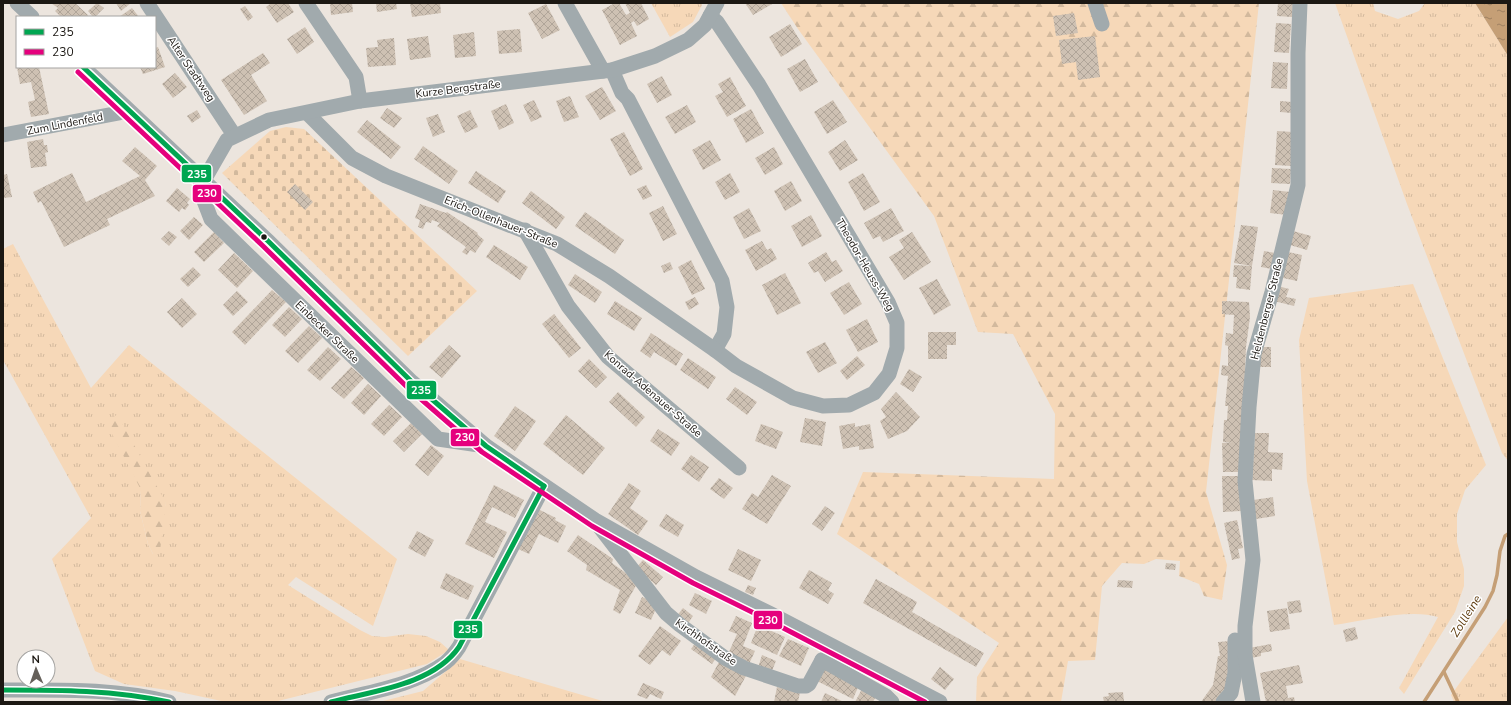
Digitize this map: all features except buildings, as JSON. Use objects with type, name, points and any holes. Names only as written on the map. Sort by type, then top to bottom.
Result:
[{"type":"street","points":[[17,3],[31,16]]},
{"type":"street","name":"Alter Stadtweg","points":[[147,3],[156,16]]},
{"type":"street","points":[[306,3],[356,76],[360,101]]},
{"type":"street","points":[[565,3],[607,71],[628,99],[722,281],[727,308],[724,334],[716,350]]},
{"type":"street","points":[[1095,3],[1102,24]]},
{"type":"street","name":"Heldenberger Straße","points":[[1253,702],[1245,655],[1245,626],[1253,560],[1245,480],[1249,408],[1254,354],[1272,292],[1298,185],[1298,53],[1300,3]]},
{"type":"street","name":"Kurze Bergstraße","points":[[204,180],[227,140],[234,135],[268,120],[360,101],[607,71],[655,56],[688,40],[705,25],[713,8]]},
{"type":"street","name":"Theodor-Heuss-Weg","points":[[713,8],[717,22],[759,85],[888,302],[897,323],[897,348],[889,374],[874,393],[849,405],[823,406],[793,398],[736,366],[716,350]]},
{"type":"street","name":"Alter Stadtweg","points":[[156,17],[234,135]]},
{"type":"street","name":"Einbecker Straße","points":[[85,68],[204,180],[412,382],[486,446],[594,520],[696,577],[772,614],[940,702]]},
{"type":"street","name":"Zum Lindenfeld","points":[[3,135],[119,113],[124,106]]},
{"type":"street","name":"Erich-Ollenhauer-Straße","points":[[307,113],[352,158],[386,176],[557,244],[609,276],[716,350]]},
{"type":"street","name":"Einbecker Straße","points":[[204,180],[201,193],[211,218],[438,440],[486,446]]},
{"type":"street","name":"Konrad-Adenauer-Straße","points":[[525,230],[568,306],[608,356],[739,468]]},
{"type":"street","points":[[331,702],[408,682],[430,673],[446,662],[459,647],[544,486]]},
{"type":"street","name":"Kirchhofstraße","points":[[594,520],[666,612],[680,625],[724,658],[744,668],[798,686],[806,686],[809,684],[822,660]]},
{"type":"street","points":[[1223,702],[1231,693],[1235,673],[1235,632],[1242,572],[1245,562],[1253,560]]},
{"type":"street","points":[[820,639],[822,660],[886,696],[892,702]]},
{"type":"street","points":[[3,690],[88,691],[129,695],[169,702]]},
{"type":"green space","points":[[651,3],[701,3],[702,5],[693,22],[670,37]]},
{"type":"green space","points":[[781,3],[1259,3],[1206,492],[1227,565],[1222,600],[1204,596],[1199,584],[1179,576],[1180,561],[1156,559],[1144,564],[1122,563],[1102,586],[1095,660],[1068,661],[1061,702],[976,702],[977,677],[999,643],[837,534],[863,472],[1054,479],[1055,414],[1013,334],[978,332],[934,216],[798,29]]},
{"type":"green space","points":[[1335,3],[1373,3],[1375,11],[1398,19],[1419,11],[1425,3],[1475,3],[1508,56],[1508,461],[1502,453],[1407,204]]},
{"type":"green space","points":[[286,127],[304,129],[477,291],[408,356],[222,173],[270,131]]},
{"type":"green space","points":[[13,244],[91,388],[129,345],[397,559],[373,626],[296,577],[288,585],[372,636],[385,637],[408,634],[426,636],[440,642],[449,650],[427,664],[274,702],[226,702],[175,691],[124,684],[95,671],[52,559],[91,518],[3,360],[3,249]],"holes":[[[141,490],[166,503],[153,554],[148,544],[140,511]]]},
{"type":"green space","points":[[1413,284],[1486,465],[1465,490],[1457,514],[1457,542],[1464,569],[1464,586],[1455,612],[1404,694],[1399,688],[1438,617],[1414,614],[1400,615],[1372,618],[1334,625],[1307,481],[1299,340],[1309,298]]},
{"type":"green space","points":[[117,414],[166,503],[160,551],[153,554],[148,544],[140,511],[141,490],[107,424]]},
{"type":"green space","points":[[1508,617],[1508,702],[1454,702],[1451,695]]},
{"type":"green space","points":[[460,659],[606,702],[379,702],[423,691]]},
{"type":"water","points":[[1475,3],[1508,3],[1508,56]]},
{"type":"waterway","name":"Zollleine","points":[[1424,702],[1485,607],[1493,591],[1500,551],[1505,536],[1508,534]]},
{"type":"waterway","points":[[1444,672],[1458,702]]},
{"type":"transit line","name":"235","points":[[84,68],[268,241],[412,382],[486,446],[544,486]]},
{"type":"transit line","name":"230","points":[[78,72],[263,246],[407,387],[482,452],[592,526],[693,583],[768,620],[925,702]]},
{"type":"transit line","name":"235","points":[[331,702],[401,685],[434,670],[448,660],[459,647],[544,486]]},
{"type":"transit line","name":"235","points":[[3,690],[107,693],[169,702]]}]
